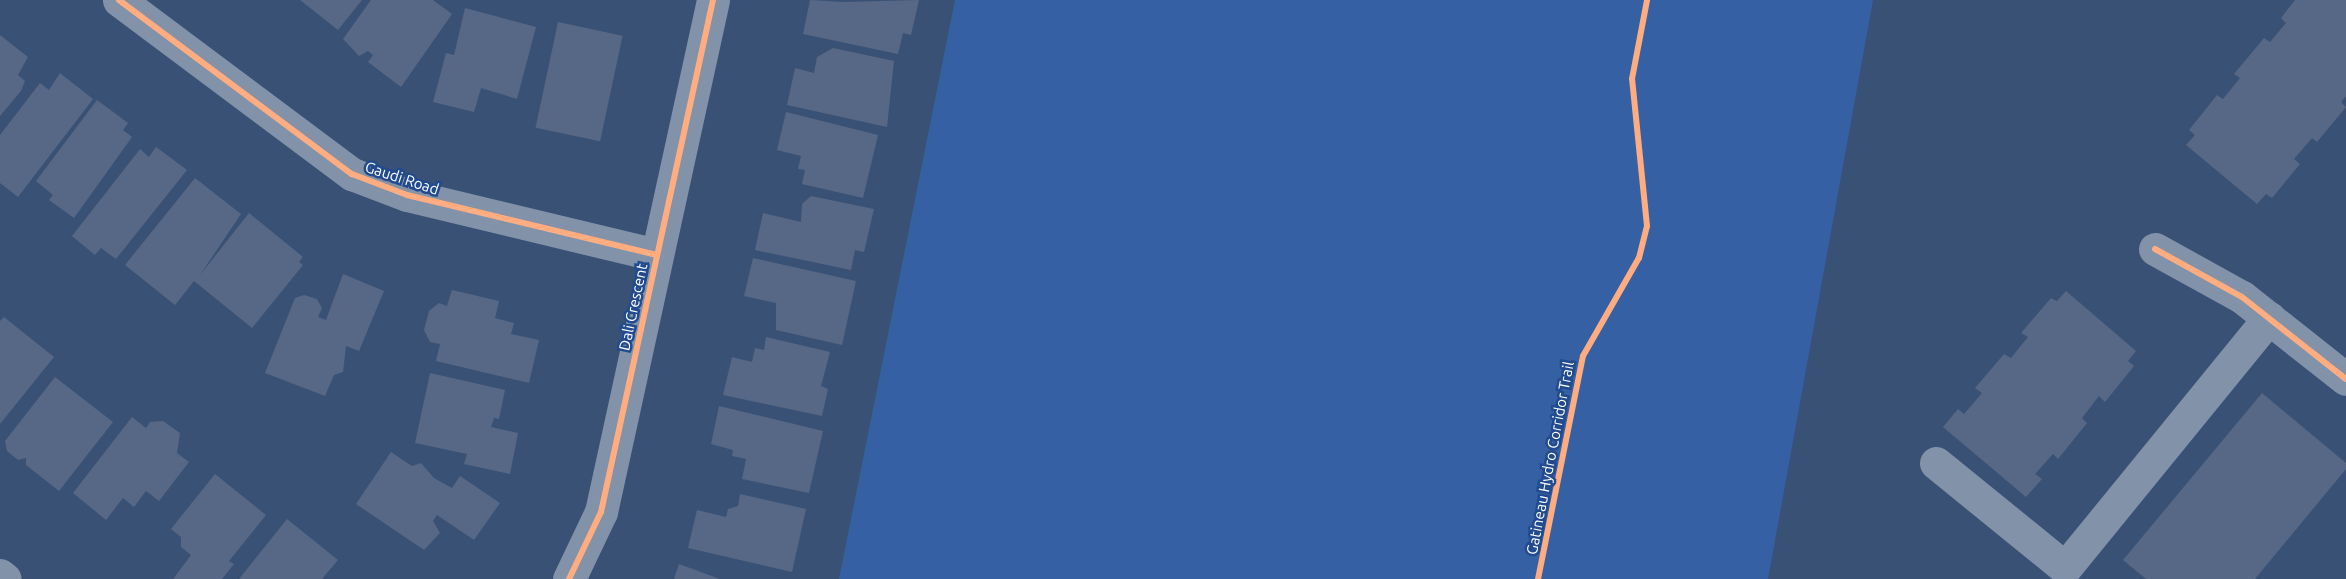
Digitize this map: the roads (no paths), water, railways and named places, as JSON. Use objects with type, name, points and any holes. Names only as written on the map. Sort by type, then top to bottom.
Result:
[{"type":"street","name":"Gaudi Road","points":[[119,0],[352,174],[407,195],[657,255]]},
{"type":"street","name":"Dali Crescent","points":[[569,579],[601,512],[713,0]]},
{"type":"street","points":[[2155,249],[2242,297],[2346,379]]},
{"type":"street","points":[[1936,463],[2065,568],[2269,318]]},
{"type":"street","points":[[0,575],[5,579]]}]
